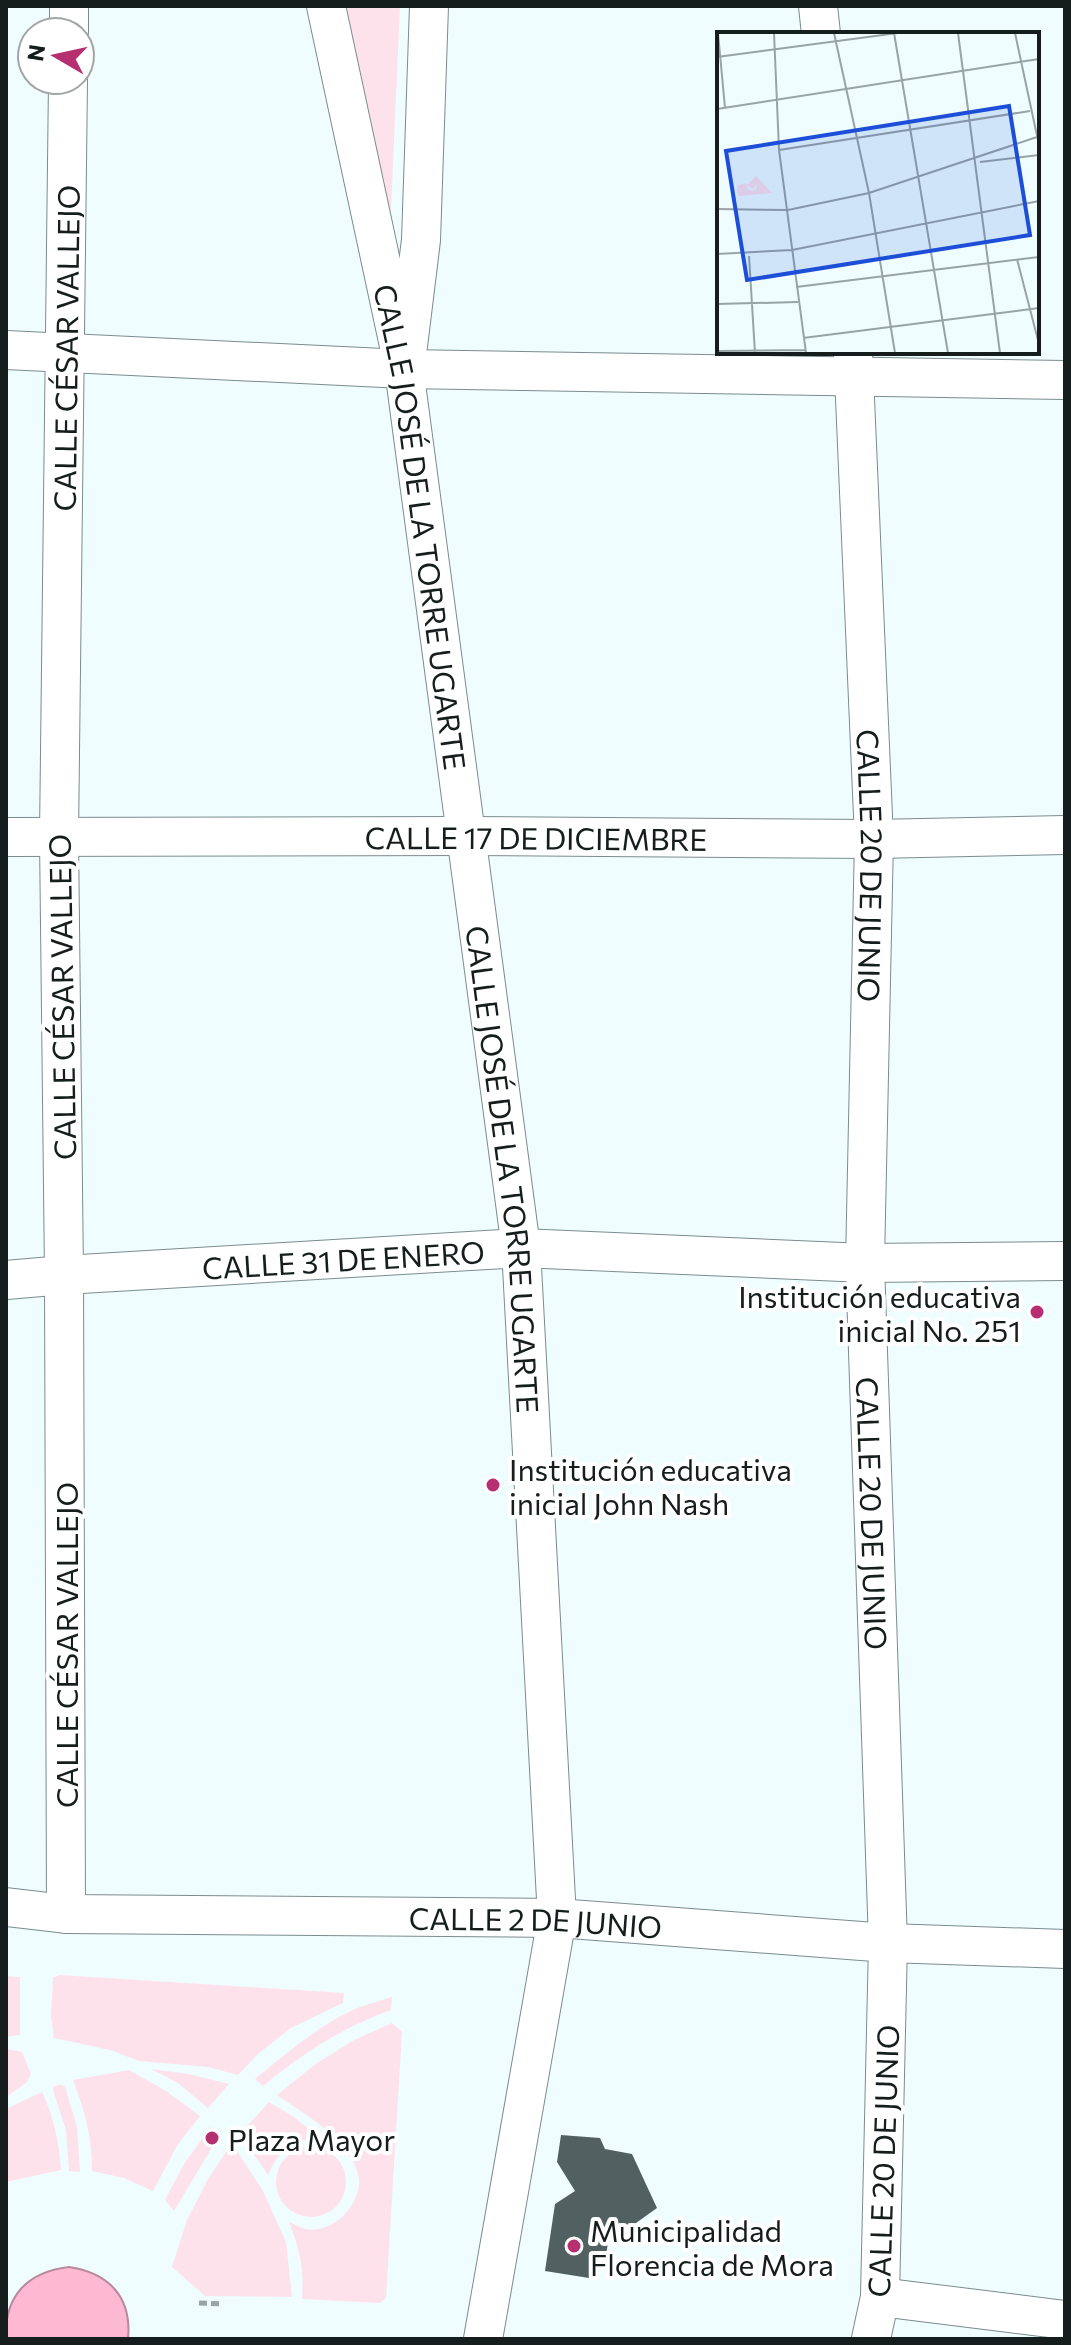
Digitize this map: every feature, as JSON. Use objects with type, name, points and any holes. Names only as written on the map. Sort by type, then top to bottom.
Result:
[{"type":"street","name":"CALLE JOSÉ DE LA TORRE UGARTE","points":[[326,6],[404,369],[521,1248],[557,1918],[483,2339]]},
{"type":"street","points":[[404,369],[421,240],[429,6]]},
{"type":"street","points":[[818,6],[821,32]]},
{"type":"street","name":"CALLE CÉSAR VALLEJO","points":[[66,1914],[59,837],[68,96]]},
{"type":"street","points":[[6,350],[404,369],[854,364],[1065,380]]},
{"type":"street","name":"CALLE 20 DE JUNIO","points":[[854,364],[874,839],[865,1263],[888,1943],[880,2297],[871,2339]]},
{"type":"street","name":"CALLE 17 DE DICIEMBRE","points":[[6,837],[874,839],[1065,835]]},
{"type":"street","name":"CALLE 31 DE ENERO","points":[[6,1280],[521,1248],[865,1263],[1065,1261]]},
{"type":"street","name":"CALLE 2 DE JUNIO","points":[[6,1907],[66,1914],[557,1918],[888,1943],[1065,1949]]},
{"type":"street","points":[[880,2297],[1065,2320]]},
{"type":"path","points":[[199,2303],[223,2304]]},
{"type":"shaded area","points":[[332,6],[400,6],[388,277]]},
{"type":"shaded area","points":[[59,1975],[344,1993],[343,2003],[291,2028],[258,2054],[238,2075],[208,2067],[139,2061],[110,2050],[54,2038],[51,2017],[53,1978]]},
{"type":"shaded area","points":[[6,1976],[20,1977],[20,2035],[6,2037]]},
{"type":"shaded area","points":[[392,1997],[391,2010],[324,2042],[263,2086],[255,2079],[328,2023],[355,2009]]},
{"type":"shaded area","points":[[392,2023],[402,2032],[386,2298],[380,2303],[302,2299],[300,2259],[289,2222],[306,2229],[316,2229],[342,2218],[357,2194],[359,2177],[351,2158],[335,2137],[277,2095],[317,2063],[354,2040]]},
{"type":"shaded area","points":[[6,2049],[22,2052],[31,2074],[26,2083],[6,2097]]},
{"type":"shaded area","points":[[151,2069],[229,2084],[208,2108],[178,2083]]},
{"type":"shaded area","points":[[129,2070],[166,2091],[200,2116],[178,2144],[153,2191],[124,2178],[92,2171],[87,2124],[73,2080]]},
{"type":"shaded area","points":[[59,2085],[65,2086],[77,2127],[80,2172],[69,2171],[66,2130],[53,2090]]},
{"type":"shaded area","points":[[42,2092],[55,2130],[61,2170],[6,2182],[6,2109]]},
{"type":"shaded area","points":[[269,2102],[318,2137],[287,2148],[268,2175],[238,2136]]},
{"type":"shaded area","points":[[210,2127],[220,2134],[174,2211],[165,2200],[184,2164]]},
{"type":"shaded area","points":[[232,2143],[263,2191],[286,2242],[292,2297],[205,2296],[172,2267],[187,2220],[208,2179]]},
{"type":"shaded area","points":[[311,2147],[336,2157],[346,2182],[336,2207],[311,2217],[286,2207],[276,2182],[286,2157]]},
{"type":"shaded area","points":[[69,2267],[96,2275],[115,2290],[126,2311],[128,2339],[6,2339],[9,2310],[21,2289],[41,2274]]},
{"type":"building","points":[[561,2135],[600,2138],[605,2149],[632,2154],[657,2208],[608,2243],[604,2267],[591,2267],[589,2278],[545,2271],[555,2204],[575,2191],[557,2162]]},
{"type":"place","name":"Institución educativa inicial No. 251","points":[[1037,1312]]},
{"type":"place","name":"Institución educativa inicial John Nash","points":[[493,1485]]},
{"type":"place","name":"Plaza Mayor","points":[[212,2138]]},
{"type":"place","name":"Municipalidad Florencia de Mora","points":[[574,2246]]}]
